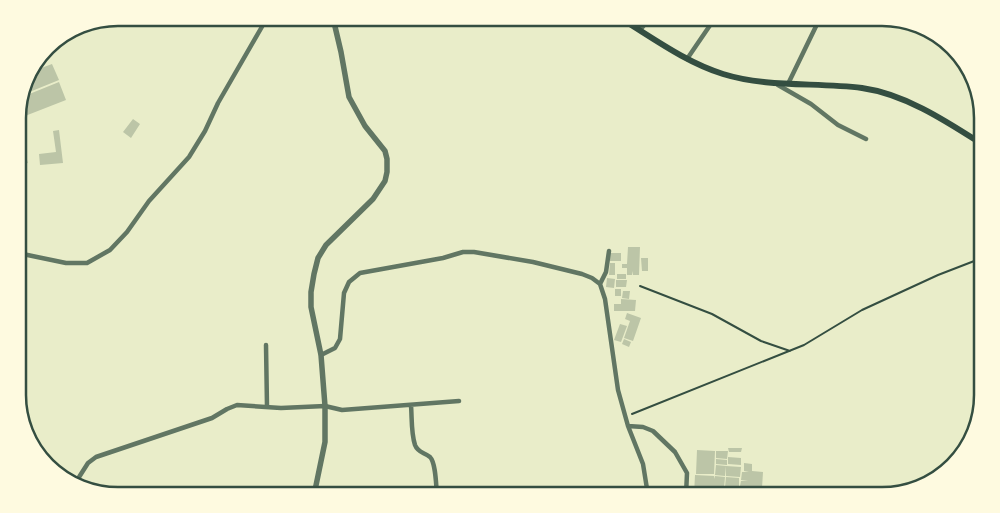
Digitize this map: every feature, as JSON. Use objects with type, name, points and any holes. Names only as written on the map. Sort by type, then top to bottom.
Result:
[{"type":"main road","points":[[633,26],[687,59],[724,74],[788,84],[863,88],[906,101],[949,123],[974,139]]},
{"type":"street","points":[[26,255],[66,263],[87,262],[110,250],[127,232],[149,201],[189,157],[263,26]]},
{"type":"street","points":[[316,487],[325,442],[325,406],[321,355],[311,307],[311,292],[318,258],[326,245],[373,200],[385,181],[387,172],[385,152],[365,126],[349,97],[342,52],[335,26]]},
{"type":"street","points":[[640,30],[643,26]]},
{"type":"street","points":[[687,59],[709,26]]},
{"type":"street","points":[[788,84],[816,26]]},
{"type":"street","points":[[773,82],[811,104],[838,125],[866,139]]},
{"type":"street","points":[[600,284],[606,272],[609,251]]},
{"type":"street","points":[[321,355],[335,348],[340,339],[344,293],[349,282],[360,273],[443,258],[463,252],[474,252],[533,262],[582,274],[600,284],[605,299],[618,390],[628,426],[643,464],[647,487]]},
{"type":"street","points":[[266,345],[268,407]]},
{"type":"street","points":[[78,477],[83,469],[96,457],[212,418],[237,405],[268,407],[325,406],[342,410],[459,401]]},
{"type":"street","points":[[412,405],[416,447],[434,462],[436,487]]},
{"type":"street","points":[[628,426],[643,427],[653,431],[675,452],[687,473],[686,487]]},
{"type":"path","points":[[626,417],[804,345],[862,310],[938,275],[974,261]]},
{"type":"path","points":[[640,286],[712,314],[760,341],[790,351]]},
{"type":"building","points":[[52,64],[59,80],[30,92],[33,83],[41,68]]},
{"type":"building","points":[[59,82],[66,100],[26,116],[29,94]]},
{"type":"building","points":[[133,119],[140,124],[131,138],[123,132]]},
{"type":"building","points":[[59,130],[63,163],[40,165],[39,154],[56,152],[53,131]]},
{"type":"building","points":[[628,247],[640,247],[639,275],[633,275],[633,271],[632,275],[627,275],[627,268],[622,268],[622,264],[627,264]]},
{"type":"building","points":[[610,253],[621,253],[621,261],[610,261]]},
{"type":"building","points":[[641,258],[648,258],[648,271],[642,271]]},
{"type":"building","points":[[610,263],[615,263],[615,275],[609,275]]},
{"type":"building","points":[[617,274],[626,274],[626,279],[617,279]]},
{"type":"building","points":[[607,278],[615,279],[614,288],[606,287]]},
{"type":"building","points":[[616,280],[627,280],[626,287],[616,287]]},
{"type":"building","points":[[615,289],[621,289],[621,296],[615,296]]},
{"type":"building","points":[[623,291],[630,291],[629,299],[622,298]]},
{"type":"building","points":[[621,299],[636,300],[635,311],[614,311],[614,304],[621,304]]},
{"type":"building","points":[[627,313],[641,318],[633,341],[624,338],[630,321],[625,319]]},
{"type":"building","points":[[620,324],[627,326],[621,342],[614,340]]},
{"type":"building","points":[[624,339],[631,342],[629,347],[622,344]]},
{"type":"building","points":[[728,448],[742,448],[741,452],[729,452]]},
{"type":"building","points":[[697,450],[715,451],[714,474],[696,474]]},
{"type":"building","points":[[716,451],[728,451],[727,459],[716,458]]},
{"type":"building","points":[[728,457],[741,458],[741,465],[728,464]]},
{"type":"building","points":[[716,459],[727,460],[727,465],[716,464]]},
{"type":"building","points":[[744,463],[752,464],[752,471],[763,472],[762,487],[740,486],[741,481],[748,481],[741,480],[742,472],[749,472],[744,471]]},
{"type":"building","points":[[716,465],[726,466],[725,476],[715,475]]},
{"type":"building","points":[[726,466],[741,467],[740,477],[726,476]]},
{"type":"building","points":[[695,475],[714,476],[714,479],[715,476],[725,477],[724,487],[694,487]]},
{"type":"building","points":[[726,477],[739,478],[739,487],[725,487]]}]
